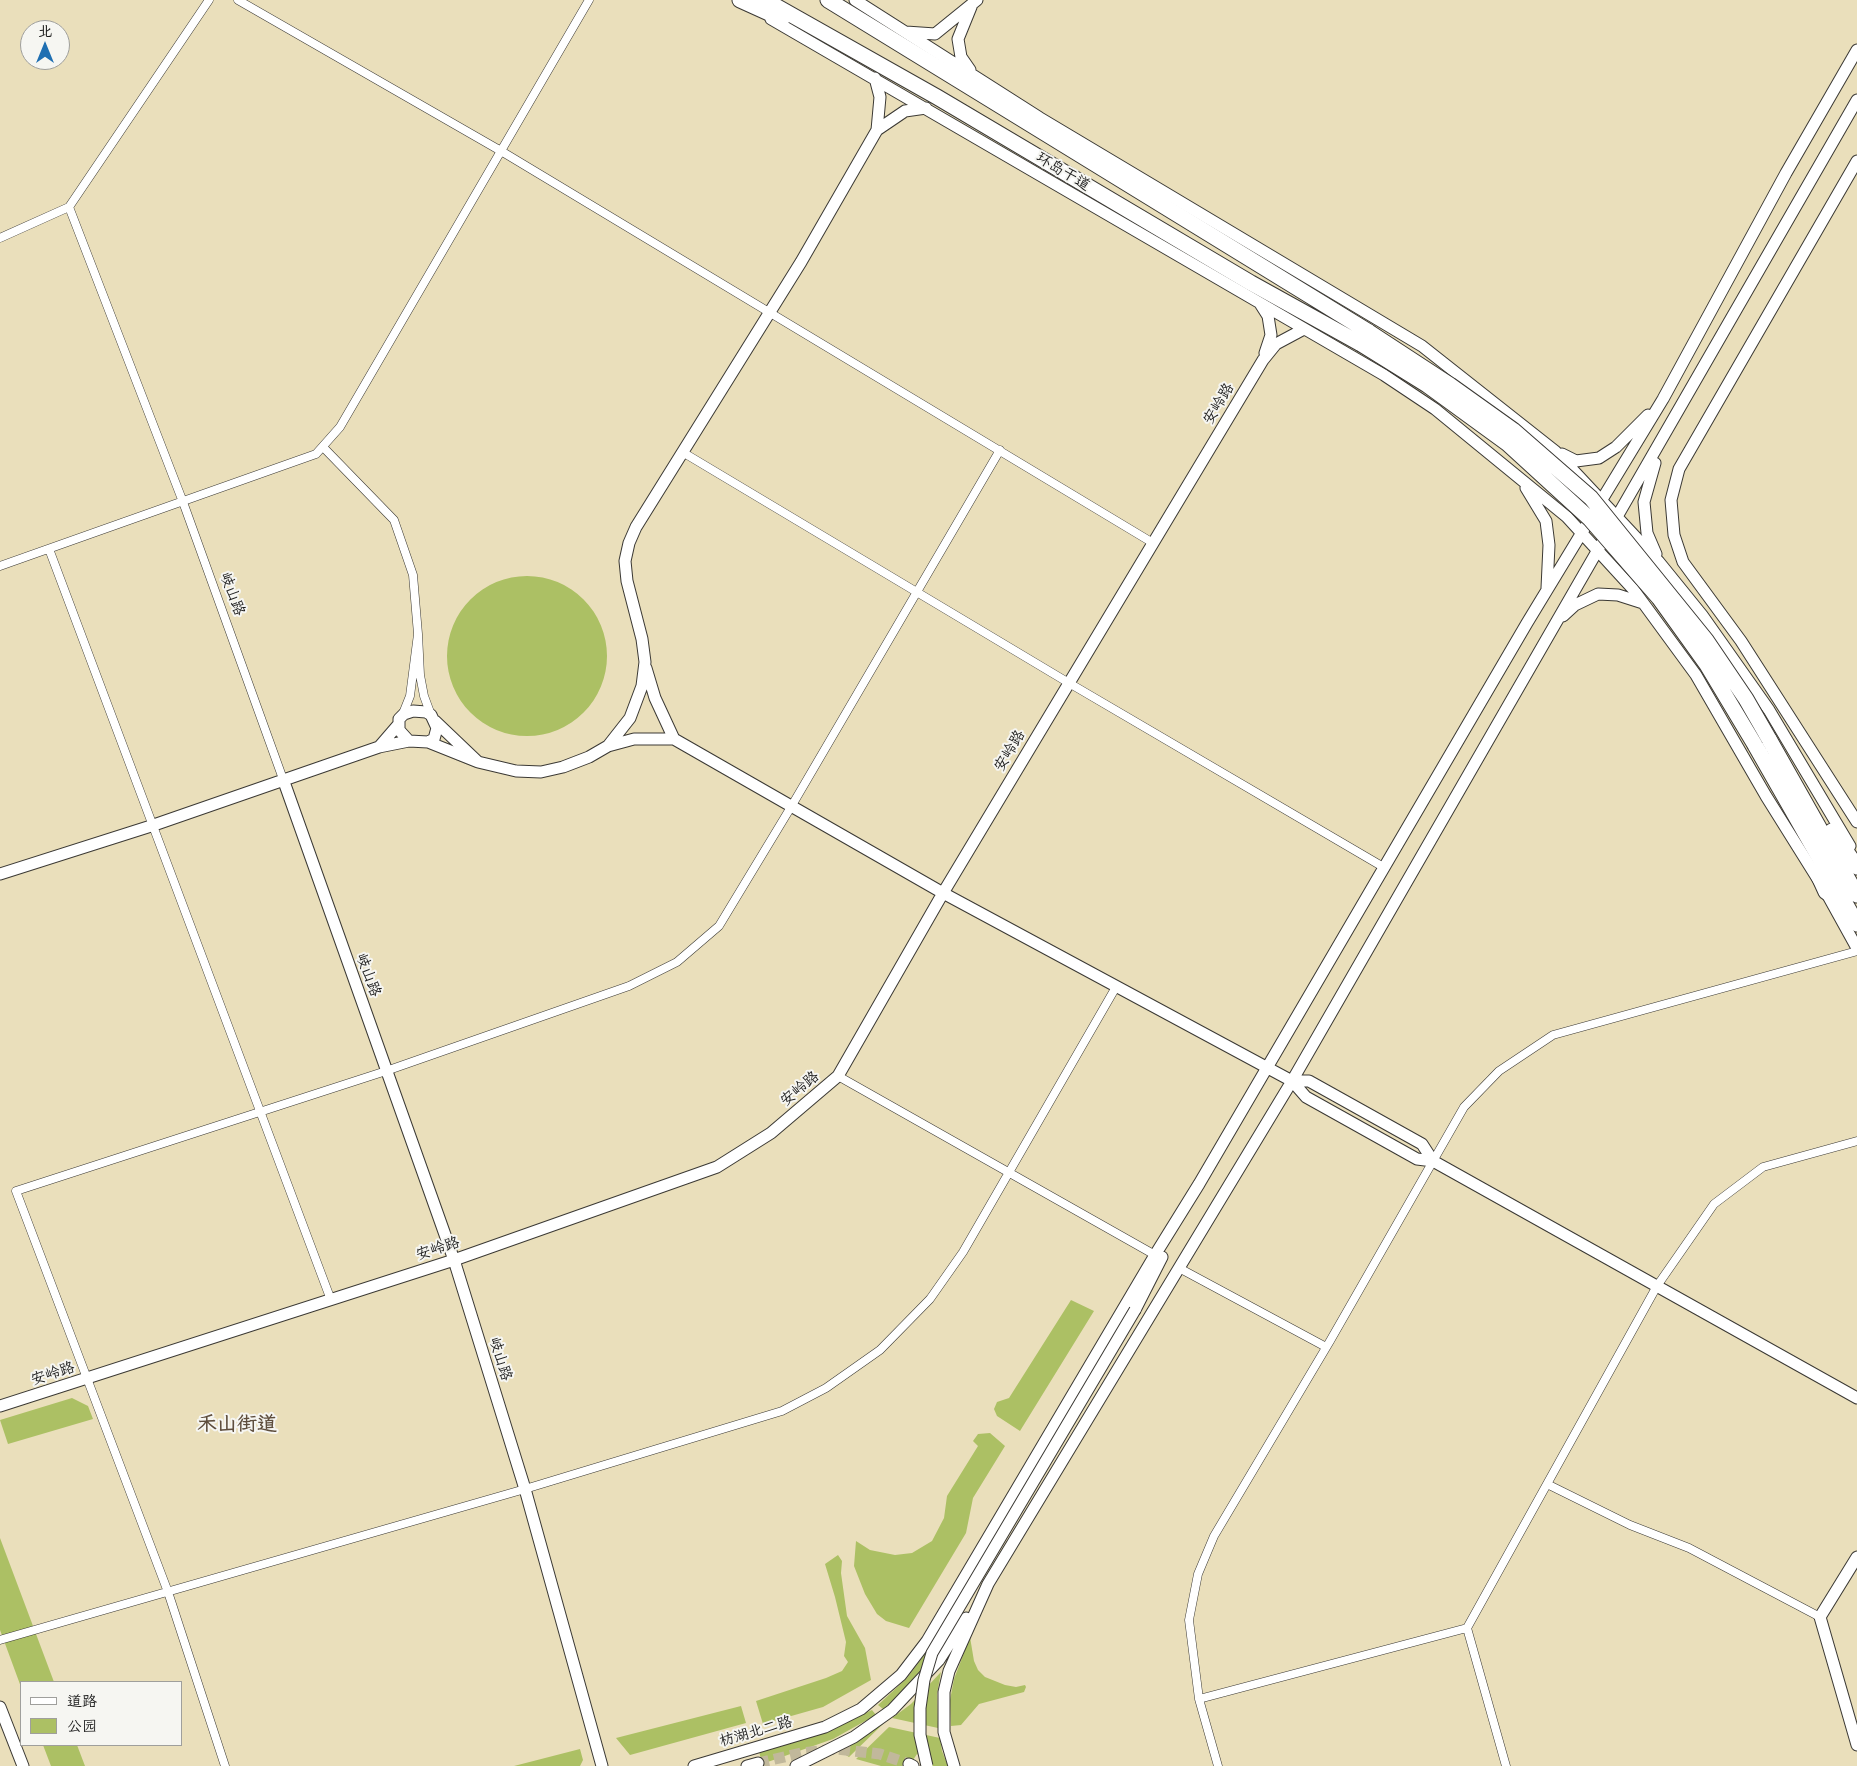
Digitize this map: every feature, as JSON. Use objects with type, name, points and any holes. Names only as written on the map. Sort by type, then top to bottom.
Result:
[{"type":"highway","points":[[738,0],[839,42]]},
{"type":"highway","name":"环岛干道","points":[[766,0],[937,97],[1251,283],[1365,338]]},
{"type":"highway","name":"环岛干道","points":[[828,0],[1365,338]]},
{"type":"highway","points":[[1365,338],[1508,444],[1590,519],[1659,598],[1762,742],[1857,924]]},
{"type":"highway","points":[[1762,742],[1778,755],[1857,867]]},
{"type":"highway","points":[[1762,742],[1826,892]]},
{"type":"highway","points":[[1778,755],[1857,894]]},
{"type":"main road","points":[[738,0],[1384,375],[1435,409],[1509,467],[1567,517],[1643,603],[1696,675],[1766,796],[1826,892],[1857,950]]},
{"type":"main road","points":[[855,0],[1040,118],[1422,346],[1555,451],[1659,562],[1702,615],[1769,710],[1857,858]]},
{"type":"main road","points":[[905,32],[935,34],[975,3]]},
{"type":"main road","points":[[974,76],[961,57],[958,39],[975,3]]},
{"type":"main road","points":[[927,1766],[920,1736],[920,1708],[924,1680],[932,1653],[1135,1310],[1200,1184],[1267,1068],[1600,500],[1663,399],[1786,173],[1857,50]]},
{"type":"main road","points":[[608,746],[630,718],[642,686],[644,662],[642,639],[627,581],[625,561],[636,527],[684,453],[801,262],[877,130],[880,97],[875,78]]},
{"type":"main road","points":[[796,1766],[854,1737],[892,1710],[939,1660],[988,1584],[1292,1081],[1596,550],[1677,415],[1857,100]]},
{"type":"main road","points":[[877,130],[905,111],[926,108]]},
{"type":"main road","points":[[1857,161],[1679,469],[1671,500],[1674,535],[1683,562],[1741,641],[1857,822]]},
{"type":"main road","points":[[1260,304],[1268,316],[1271,335],[1263,360]]},
{"type":"main road","points":[[1263,360],[1276,344],[1304,329]]},
{"type":"main road","name":"安岭路","points":[[0,1406],[454,1260],[717,1167],[771,1133],[838,1076],[943,893],[1263,360]]},
{"type":"main road","points":[[1555,451],[1576,461],[1599,458],[1616,447],[1663,399]]},
{"type":"main road","points":[[1659,562],[1647,533],[1644,502],[1650,474],[1677,415]]},
{"type":"main road","points":[[1509,467],[1535,499],[1546,521],[1549,545],[1547,590]]},
{"type":"main road","points":[[1554,624],[1575,605],[1598,594],[1618,595],[1643,603]]},
{"type":"main road","points":[[644,662],[655,698],[674,739]]},
{"type":"main road","points":[[379,747],[400,720],[421,711],[433,718],[478,762]]},
{"type":"main road","points":[[428,742],[434,739],[436,734],[433,718]]},
{"type":"main road","points":[[400,720],[400,730],[409,741]]},
{"type":"main road","points":[[0,874],[152,826],[379,747],[409,741],[428,742],[478,762],[516,771],[541,772],[564,767],[589,757],[608,746],[634,739],[674,739],[943,893],[1292,1081],[1306,1097],[1314,1102],[1417,1159],[1433,1161],[1857,1398]]},
{"type":"main road","name":"岐山路","points":[[283,779],[454,1260],[525,1490],[602,1766]]},
{"type":"main road","name":"枋湖北二路","points":[[694,1766],[825,1728],[861,1709],[901,1675],[927,1641],[1155,1255],[1200,1184]]},
{"type":"main road","points":[[1857,1557],[1820,1617],[1857,1745]]},
{"type":"main road","points":[[954,1766],[944,1732],[942,1710],[948,1671],[988,1584]]},
{"type":"main road","points":[[0,1707],[23,1766]]},
{"type":"street","points":[[0,238],[69,207],[209,0]]},
{"type":"street","points":[[238,0],[501,151],[1153,543]]},
{"type":"street","points":[[0,566],[316,454],[340,427],[588,0]]},
{"type":"street","name":"岐山路","points":[[69,207],[183,502],[283,779]]},
{"type":"street","points":[[323,447],[394,520],[413,575],[420,675],[424,696],[433,718]]},
{"type":"street","points":[[225,1766],[168,1592],[16,1192],[386,1071],[629,986],[677,962],[718,926],[791,807],[1000,450]]},
{"type":"street","points":[[684,453],[1069,683],[1385,868]]},
{"type":"street","points":[[49,549],[331,1300]]},
{"type":"street","points":[[400,720],[410,696],[418,634]]},
{"type":"street","points":[[1218,1766],[1199,1699],[1189,1620],[1198,1574],[1214,1536],[1326,1347],[1464,1107],[1499,1071],[1553,1035],[1857,950]]},
{"type":"street","points":[[1,1641],[525,1490],[782,1410],[826,1388],[880,1350],[930,1299],[964,1252],[1116,987]]},
{"type":"street","points":[[838,1076],[1155,1255]]},
{"type":"street","points":[[1506,1766],[1467,1628],[1657,1286],[1714,1204],[1763,1167],[1857,1141]]},
{"type":"street","points":[[1179,1268],[1326,1347]]},
{"type":"street","points":[[1547,1484],[1630,1525],[1690,1548],[1820,1617]]},
{"type":"street","points":[[1199,1699],[1467,1628]]},
{"type":"green space","points":[[519,576],[535,576],[565,585],[584,599],[601,625],[606,640],[606,672],[601,687],[584,713],[565,727],[550,733],[535,736],[519,736],[489,727],[465,707],[456,694],[450,679],[447,664],[447,648],[456,618],[476,594],[489,585],[504,579]]},
{"type":"green space","points":[[1071,1300],[1094,1311],[1020,1431],[997,1416],[994,1409],[997,1402],[1009,1398]]},
{"type":"green space","points":[[72,1398],[88,1406],[93,1419],[8,1444],[0,1420]]},
{"type":"green space","points":[[990,1433],[1005,1446],[973,1498],[966,1533],[909,1628],[886,1621],[877,1614],[865,1594],[854,1566],[856,1541],[870,1550],[895,1555],[912,1553],[932,1541],[944,1518],[947,1496],[978,1446],[973,1441],[978,1434]]},
{"type":"green space","points":[[0,1538],[54,1681],[20,1681],[20,1684],[0,1630]]},
{"type":"green space","points":[[838,1555],[842,1561],[841,1573],[847,1616],[865,1648],[871,1680],[823,1707],[763,1724],[756,1701],[826,1678],[842,1671],[848,1662],[844,1656],[846,1642],[825,1564]]},
{"type":"green space","points":[[970,1637],[974,1661],[978,1670],[985,1677],[1005,1685],[1016,1687],[1025,1685],[1026,1687],[1024,1692],[979,1704],[961,1725],[951,1726],[950,1700],[954,1679]]},
{"type":"green space","points":[[931,1646],[920,1675],[908,1689],[883,1709],[878,1705],[907,1678]]},
{"type":"green space","points":[[941,1672],[937,1694],[938,1728],[892,1718],[911,1704]]},
{"type":"green space","points":[[741,1706],[746,1723],[630,1755],[616,1738]]},
{"type":"green space","points":[[872,1710],[876,1715],[833,1739],[762,1764],[759,1751],[827,1731]]},
{"type":"green space","points":[[884,1723],[849,1757],[841,1752],[844,1746]]},
{"type":"green space","points":[[889,1727],[940,1738],[942,1751],[948,1766],[932,1766],[917,1754],[909,1766],[881,1766],[856,1759]]},
{"type":"green space","points":[[43,1746],[77,1746],[85,1766],[51,1766]]},
{"type":"green space","points":[[580,1749],[583,1760],[580,1766],[514,1766]]},
{"type":"tunnel","points":[[758,1763],[801,1753],[836,1749],[880,1754],[909,1764]]},
{"type":"district","name":"禾山街道","points":[[237,1425]]}]
